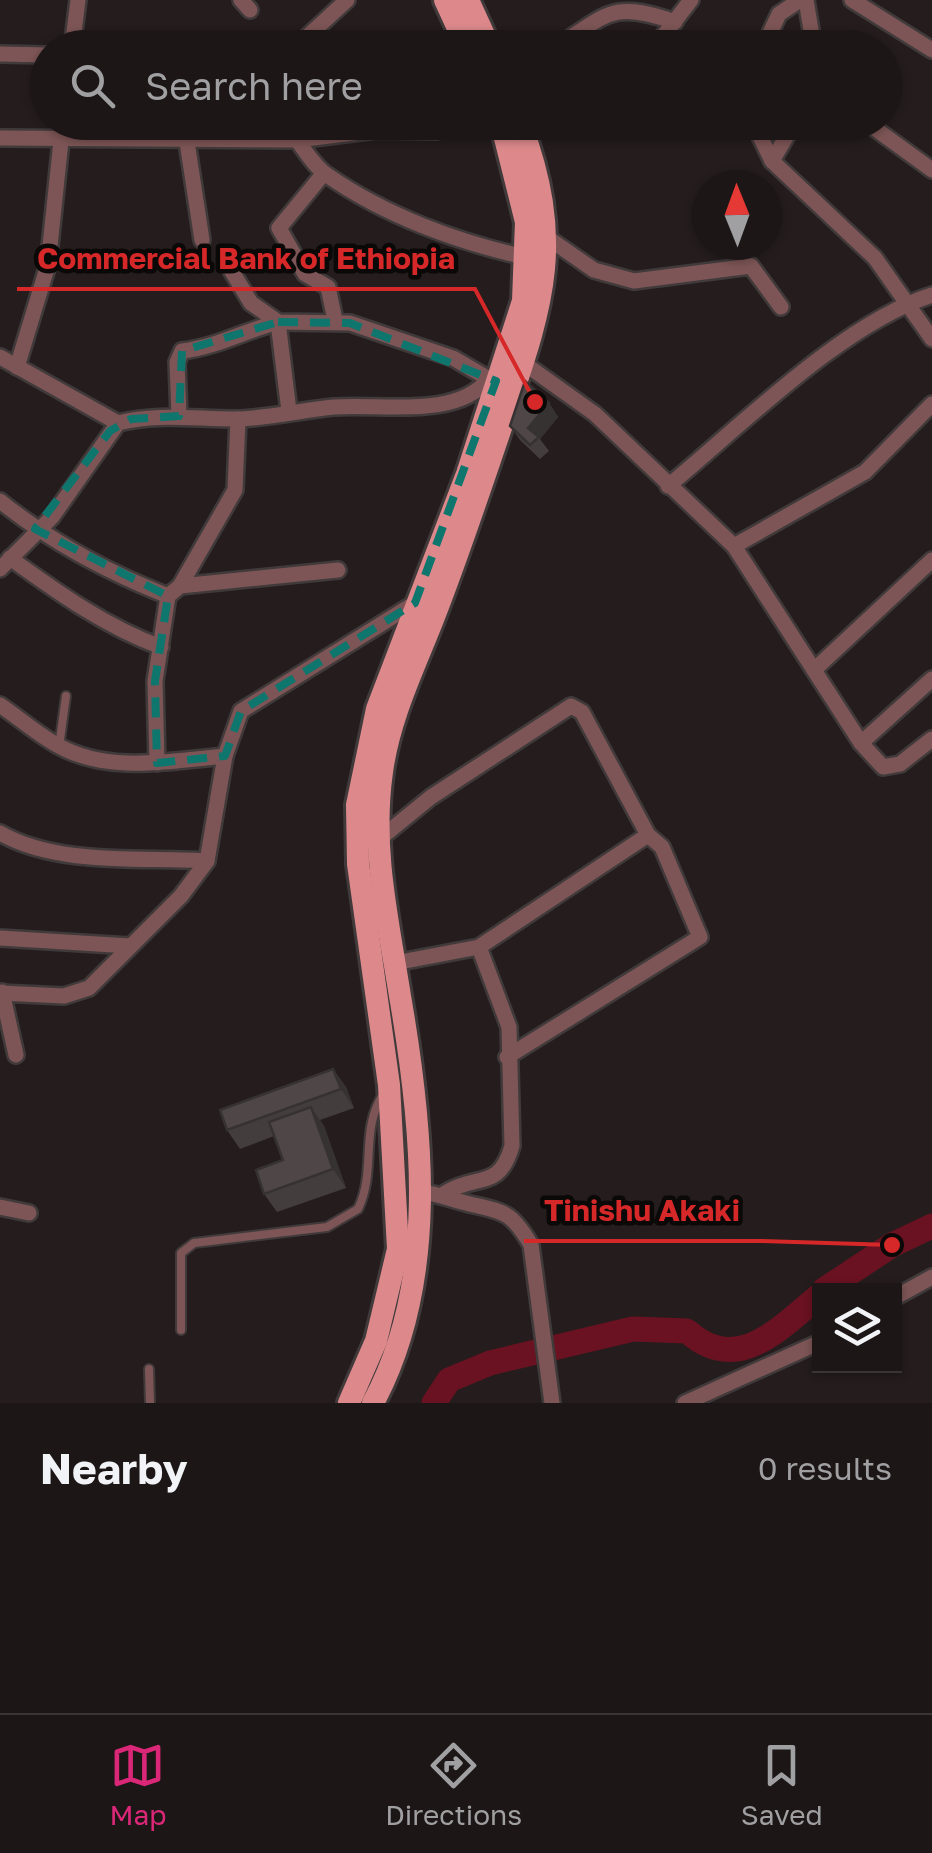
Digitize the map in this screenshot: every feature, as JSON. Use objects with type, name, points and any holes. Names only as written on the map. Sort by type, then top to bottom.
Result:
[{"type":"main road","points":[[445,0],[459,30]]},
{"type":"main road","points":[[468,0],[482,30]]},
{"type":"main road","points":[[373,1403],[400,1340],[416,1278],[419,1192],[410,1050],[377,841],[382,770],[492,380],[523,300],[526,256],[518,140]]},
{"type":"main road","points":[[348,1403],[376,1341],[398,1249],[389,1086],[358,864],[357,805],[377,709],[426,607],[525,364],[543,291],[545,236],[538,180],[523,140]]},
{"type":"street","points":[[74,30],[78,0]]},
{"type":"street","points":[[314,30],[347,0]]},
{"type":"street","points":[[669,30],[691,0]]},
{"type":"street","points":[[771,30],[779,14],[803,0],[810,30]]},
{"type":"street","points":[[852,0],[900,30]]},
{"type":"street","points":[[582,30],[628,4],[675,22]]},
{"type":"street","points":[[902,31],[932,50]]},
{"type":"street","points":[[0,54],[30,54]]},
{"type":"street","points":[[0,138],[30,134]]},
{"type":"street","points":[[17,367],[48,265],[61,140]]},
{"type":"street","points":[[166,140],[297,140],[324,173],[360,196],[484,248],[526,256]]},
{"type":"street","points":[[762,140],[772,161],[875,258],[932,339]]},
{"type":"street","points":[[772,161],[784,140]]},
{"type":"street","points":[[891,140],[932,170]]},
{"type":"street","points":[[187,142],[202,240]]},
{"type":"street","points":[[324,173],[278,228],[306,274],[328,288],[334,320]]},
{"type":"street","points":[[545,236],[594,270],[634,281],[752,266],[781,307]]},
{"type":"street","points":[[231,270],[251,303],[278,322],[288,412]]},
{"type":"street","points":[[668,486],[822,358],[904,303],[932,294]]},
{"type":"street","points":[[179,416],[177,362],[182,351],[217,347],[237,333],[278,322],[334,320],[437,352],[492,380]]},
{"type":"street","points":[[0,357],[118,423],[179,416],[238,419],[288,412],[412,407],[468,395],[492,380]]},
{"type":"street","points":[[525,364],[595,414],[734,546],[861,743],[883,767],[891,768],[932,739]]},
{"type":"street","points":[[734,546],[865,472],[932,404]]},
{"type":"street","points":[[157,763],[154,681],[174,591],[235,490],[238,419]]},
{"type":"street","points":[[118,423],[52,517],[5,564],[135,638],[161,647]]},
{"type":"street","points":[[0,501],[35,530],[123,578],[174,591],[338,570]]},
{"type":"street","points":[[814,670],[932,560]]},
{"type":"street","points":[[16,1055],[1,993],[77,994],[181,896],[207,861],[225,756],[240,711],[426,607]]},
{"type":"street","points":[[861,743],[932,679]]},
{"type":"street","points":[[0,705],[59,746],[113,762],[157,763],[225,756]]},
{"type":"street","points":[[377,841],[431,797],[571,706],[582,712],[648,834],[662,848],[700,938],[506,1056]]},
{"type":"street","points":[[0,833],[21,845],[65,852],[207,861]]},
{"type":"street","points":[[395,963],[479,946],[648,834]]},
{"type":"street","points":[[0,938],[130,946]]},
{"type":"street","points":[[445,1194],[458,1185],[495,1178],[507,1164],[512,1146],[506,1056],[509,1027],[479,946]]},
{"type":"street","points":[[419,1192],[497,1207],[518,1223],[530,1245],[552,1403]]},
{"type":"street","points":[[0,1207],[29,1212]]},
{"type":"street","points":[[902,1293],[932,1276]]},
{"type":"street","points":[[685,1403],[812,1346]]},
{"type":"lane","points":[[59,746],[66,696]]},
{"type":"lane","points":[[181,1330],[181,1254],[194,1243],[327,1227],[358,1208],[369,1176],[369,1119],[389,1086]]},
{"type":"lane","points":[[149,1370],[150,1403]]},
{"type":"highlighted area","points":[[278,322],[350,323],[496,381],[415,603],[241,711],[225,756],[157,763],[155,681],[168,596],[35,529],[110,431],[131,419],[179,416],[182,351]]},
{"type":"building","points":[[525,381],[549,403],[528,428],[539,437],[530,445],[510,426]]},
{"type":"building","points":[[333,1069],[341,1089],[227,1130],[220,1110]]},
{"type":"building","points":[[311,1107],[333,1169],[264,1194],[256,1170],[283,1160],[269,1122]]},
{"type":"waterway","points":[[835,1283],[892,1245],[932,1226]]},
{"type":"waterway","points":[[434,1403],[449,1380],[490,1363],[633,1329],[687,1331],[705,1344],[740,1348],[773,1333],[812,1302]]},
{"type":"place","name":"Commercial Bank of Ethiopia","points":[[535,402]]},
{"type":"place","name":"Tinishu Akaki","points":[[892,1245]]}]
